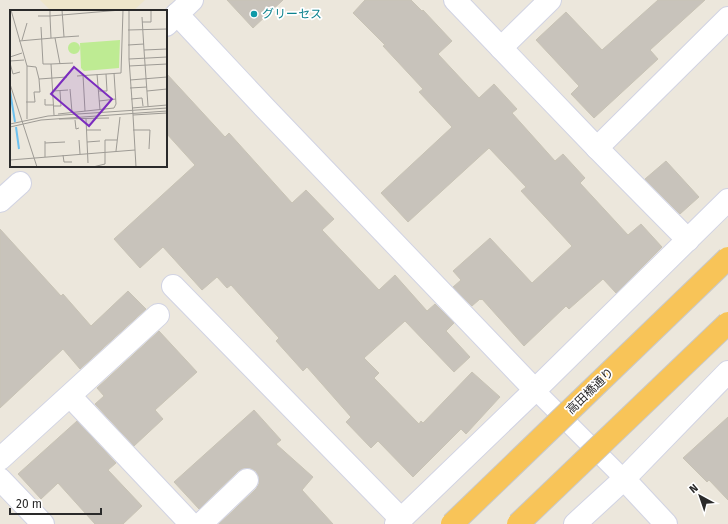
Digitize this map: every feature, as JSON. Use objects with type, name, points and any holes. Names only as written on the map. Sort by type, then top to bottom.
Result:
[{"type":"highway","name":"高田橋通り","points":[[452,524],[728,258]]},
{"type":"highway","points":[[518,524],[728,322]]},
{"type":"street","points":[[455,0],[597,148],[688,240]]},
{"type":"street","points":[[501,48],[550,0]]},
{"type":"street","points":[[178,13],[264,107],[535,390],[624,479],[666,524]]},
{"type":"street","points":[[597,148],[728,18]]},
{"type":"street","points":[[0,201],[20,183]]},
{"type":"street","points":[[173,286],[399,522],[728,200]]},
{"type":"street","points":[[0,459],[158,315]]},
{"type":"street","points":[[575,524],[624,479],[728,372]]},
{"type":"street","points":[[70,396],[191,524]]},
{"type":"street","points":[[0,479],[43,524]]},
{"type":"street","points":[[201,524],[247,480]]},
{"type":"shaded area","points":[[40,0],[145,0],[134,10],[50,10]]},
{"type":"building","name":"グリーセス","points":[[227,0],[283,0],[253,28]]},
{"type":"building","points":[[365,0],[411,0],[422,11],[423,10],[452,41],[438,54],[479,98],[494,84],[517,109],[512,113],[555,161],[563,154],[585,178],[580,183],[628,235],[641,224],[662,247],[616,293],[603,279],[569,309],[566,306],[524,346],[482,299],[472,306],[453,287],[461,280],[453,271],[490,238],[532,283],[572,246],[521,191],[526,187],[489,148],[408,222],[381,193],[452,127],[419,92],[423,89],[383,46],[385,45],[353,13]]},
{"type":"building","points":[[658,0],[705,0],[650,50],[658,59],[594,118],[571,94],[579,86],[536,40],[566,12],[602,50]]},
{"type":"building","points":[[167,74],[225,137],[229,133],[292,203],[306,190],[334,219],[322,230],[379,290],[395,275],[427,311],[435,304],[454,323],[446,331],[470,357],[454,372],[405,321],[364,358],[379,373],[374,378],[419,424],[421,421],[423,423],[472,372],[500,397],[466,434],[461,429],[413,477],[378,441],[371,448],[346,422],[351,417],[307,367],[303,371],[276,341],[279,338],[231,285],[227,288],[217,277],[202,290],[163,247],[140,268],[114,239],[195,165],[167,134]]},
{"type":"building","points":[[666,161],[699,197],[680,214],[645,179]]},
{"type":"building","points":[[0,229],[61,296],[63,294],[91,326],[128,291],[146,309],[80,369],[63,349],[0,408]]},
{"type":"building","points":[[159,331],[197,372],[155,410],[163,419],[134,446],[95,404],[104,396],[97,388]]},
{"type":"building","points":[[254,410],[281,440],[276,444],[313,477],[302,490],[333,524],[219,524],[256,489],[259,484],[259,477],[256,471],[250,468],[244,468],[238,471],[199,509],[174,482]]},
{"type":"building","points":[[728,417],[728,500],[709,480],[707,482],[683,458]]},
{"type":"building","points":[[77,421],[116,463],[108,470],[142,506],[123,524],[95,524],[58,483],[41,499],[18,474]]},
{"type":"place","name":"グリーセス","points":[[254,14]]}]
